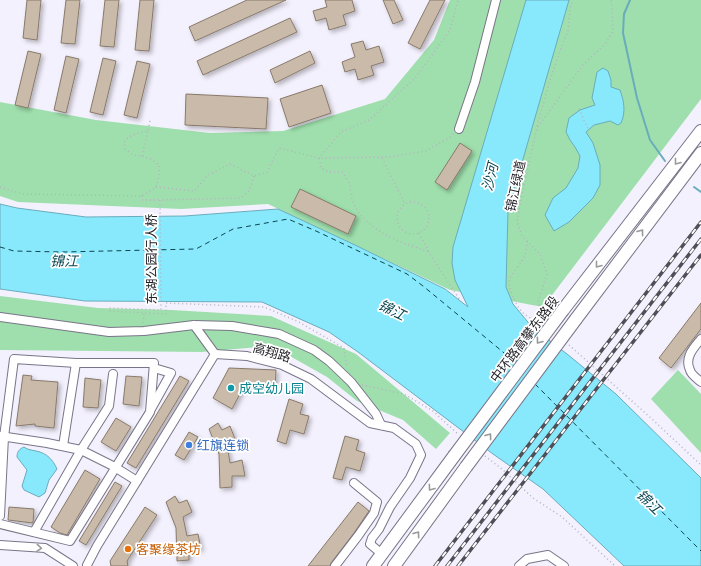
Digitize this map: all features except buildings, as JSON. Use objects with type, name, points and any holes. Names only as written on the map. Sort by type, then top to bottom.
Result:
[{"type":"main road","name":"中环路高攀东路段","points":[[373,566],[563,310],[701,131]]},
{"type":"main road","points":[[394,566],[576,319],[701,153]]},
{"type":"street","points":[[459,129],[475,82],[496,0]]},
{"type":"street","points":[[0,317],[109,332],[194,325],[232,326],[279,334],[314,350],[329,362],[350,382],[376,414],[381,425]]},
{"type":"street","points":[[87,566],[97,546],[215,354],[194,325]]},
{"type":"street","points":[[701,339],[692,350],[688,362],[690,371],[701,382]]},
{"type":"street","name":"高翔路","points":[[215,354],[247,356],[282,365],[311,379],[370,423],[394,428],[416,444],[421,455],[410,478],[390,507],[370,544],[382,554]]},
{"type":"street","points":[[0,516],[2,436],[14,359],[76,363],[154,363],[150,412]]},
{"type":"street","points":[[63,446],[76,363]]},
{"type":"street","points":[[0,524],[70,541],[150,412],[171,373],[154,368]]},
{"type":"street","points":[[34,532],[81,450],[109,406],[113,374]]},
{"type":"street","points":[[2,436],[81,450],[115,467],[138,481]]},
{"type":"street","points":[[335,566],[374,513],[377,502],[354,483]]},
{"type":"street","points":[[0,545],[45,548],[73,566]]},
{"type":"street","points":[[519,566],[527,559],[548,555],[564,566]]},
{"type":"path","points":[[319,158],[340,132],[369,120],[416,77],[450,30],[458,0]]},
{"type":"path","points":[[537,128],[550,80],[568,31],[570,8],[573,0]]},
{"type":"path","name":"锦江绿道","points":[[526,241],[526,255],[510,278],[509,287],[517,305],[523,313],[529,318],[544,323],[538,302],[548,274],[540,254],[522,236],[517,222],[537,128],[582,65],[606,43],[613,31],[611,0]]},
{"type":"path","points":[[578,108],[589,131]]},
{"type":"path","points":[[142,156],[150,120]]},
{"type":"path","points":[[0,187],[23,194],[142,196],[156,187],[194,191],[208,175],[230,164],[254,176],[267,172],[279,148],[319,158],[389,157],[426,151],[449,138],[459,129]]},
{"type":"path","points":[[148,131],[134,134],[127,138],[124,142],[125,149],[133,155],[151,159],[159,165],[159,176],[156,187]]},
{"type":"path","points":[[382,157],[405,204]]},
{"type":"path","points":[[319,158],[321,168],[328,172],[342,172],[349,184],[353,203],[363,219],[388,236],[411,247],[428,250]]},
{"type":"path","name":"东湖公园行人桥","points":[[144,313],[109,311],[110,308],[161,310],[160,200],[241,198],[249,191],[254,176]]},
{"type":"path","points":[[142,196],[142,200],[160,200]]},
{"type":"path","points":[[410,202],[420,203],[427,210],[429,215],[430,220],[428,225],[419,233],[406,233],[399,226],[398,221],[401,207],[410,202]]},
{"type":"path","points":[[419,233],[428,250],[462,302]]},
{"type":"path","points":[[148,323],[143,323],[144,313],[166,314],[166,304],[264,306],[299,322],[344,348],[350,382],[404,394],[433,412],[459,436]]},
{"type":"path","points":[[566,343],[652,419],[701,466]]},
{"type":"path","points":[[484,455],[503,470],[533,498],[562,516],[614,566]]},
{"type":"green space","points":[[450,0],[701,0],[701,99],[543,307],[450,290],[268,204],[181,209],[18,202],[0,196],[0,102],[96,120],[210,133],[283,131],[385,99],[434,40]]},
{"type":"green space","points":[[0,296],[98,308],[172,310],[271,316],[356,354],[450,433],[436,449],[403,420],[357,401],[327,377],[272,346],[202,352],[0,350]]},
{"type":"green space","points":[[678,370],[701,394],[701,453],[651,399]]},
{"type":"water","points":[[526,0],[569,0],[508,211],[506,287],[513,304],[532,327],[616,394],[701,478],[701,566],[624,566],[543,489],[493,454],[358,352],[329,332],[262,302],[85,301],[0,289],[0,204],[17,208],[86,217],[185,216],[278,209],[445,289],[468,307],[455,280],[452,263],[453,247]]},
{"type":"water","points":[[603,68],[608,71],[611,80],[611,87],[620,90],[624,106],[623,119],[618,125],[610,121],[594,125],[586,132],[593,143],[600,165],[600,185],[593,198],[569,222],[554,231],[545,215],[553,198],[566,188],[578,168],[580,156],[566,132],[569,118],[580,110],[595,105],[592,98],[597,72]]},
{"type":"water","points":[[24,447],[46,455],[54,463],[57,469],[49,480],[45,493],[39,497],[24,490],[22,486],[27,470],[17,457],[17,454]]},
{"type":"waterway","points":[[630,0],[624,14],[623,33],[637,98],[650,140],[665,161]]},
{"type":"waterway","points":[[694,187],[701,192]]},
{"type":"ferry route","points":[[0,247],[14,251],[62,252],[196,249],[233,229],[288,219],[407,274],[503,352],[516,365]]},
{"type":"ferry route","points":[[535,384],[701,551]]},
{"type":"railway","points":[[435,566],[701,222]]},
{"type":"railway","points":[[447,566],[701,239]]},
{"type":"railway","points":[[458,566],[701,255]]},
{"type":"place","name":"成空幼儿园","points":[[231,388]]},
{"type":"place","name":"红旗连锁","points":[[189,445]]},
{"type":"place","name":"客聚缘茶坊","points":[[128,549]]},
{"type":"water label","name":"沙河","points":[[490,177]]},
{"type":"water label","name":"锦江","points":[[64,261]]},
{"type":"water label","name":"锦江","points":[[392,310]]},
{"type":"water label","name":"锦江","points":[[649,502]]}]
